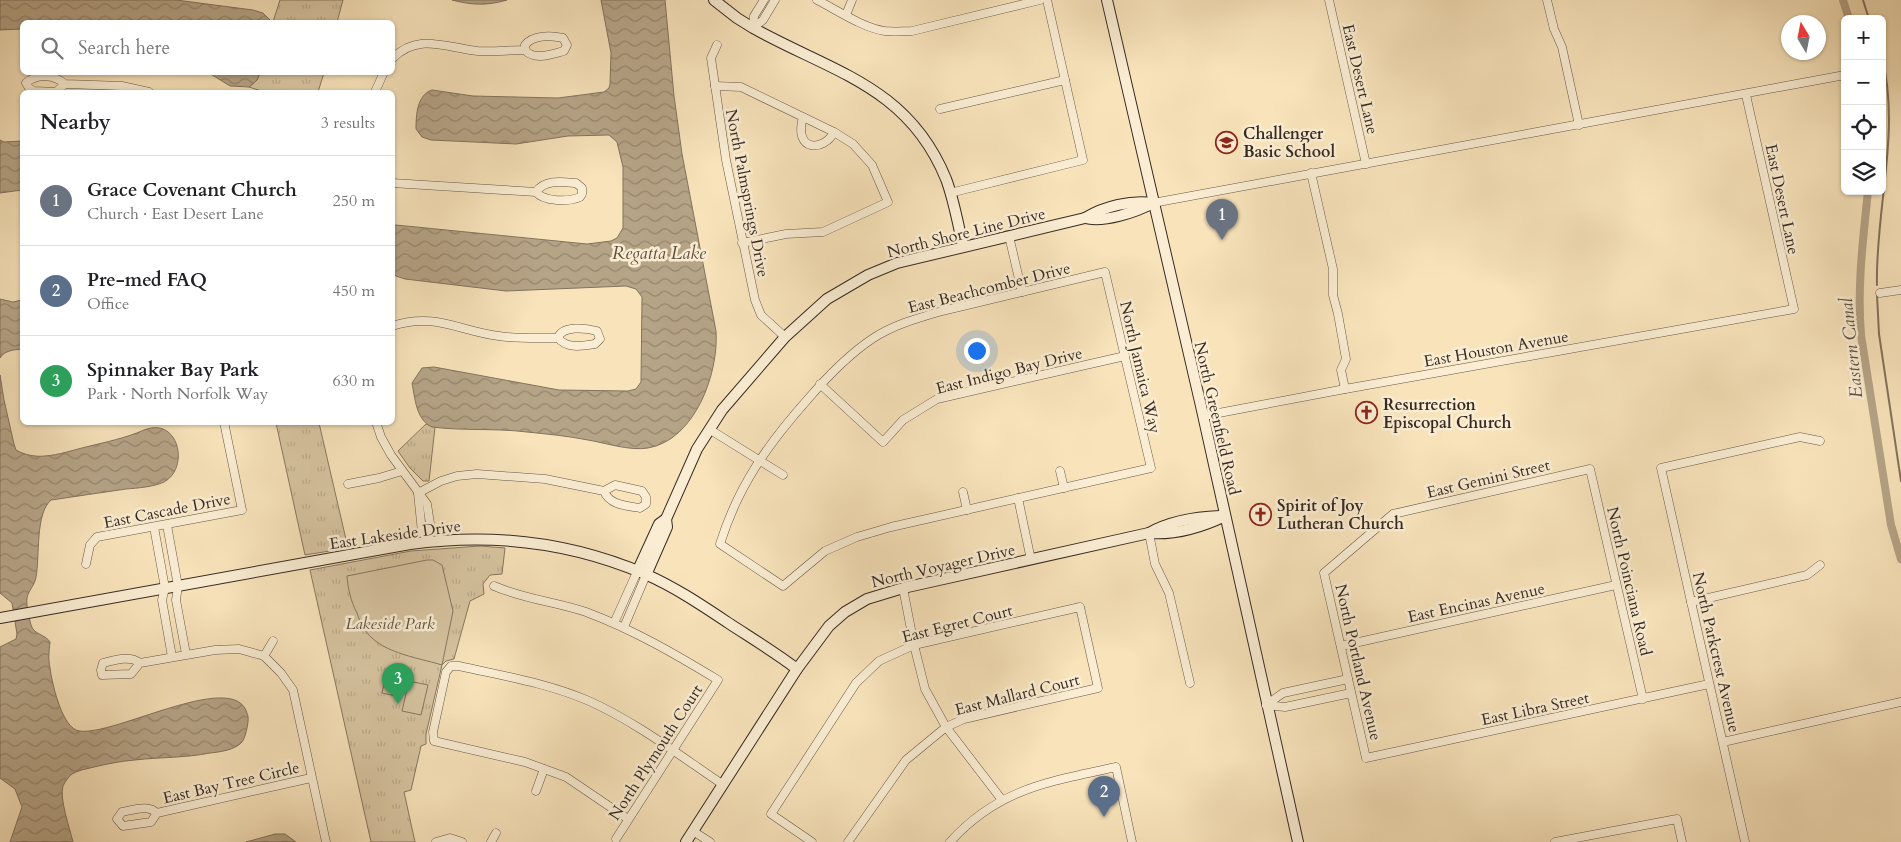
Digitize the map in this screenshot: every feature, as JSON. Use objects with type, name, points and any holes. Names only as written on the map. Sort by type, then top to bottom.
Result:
[{"type":"street","points":[[714,0],[753,28],[859,80],[890,101],[909,120],[930,148],[942,170],[950,193],[963,246]]},
{"type":"street","points":[[753,28],[754,16],[764,0]]},
{"type":"street","points":[[753,28],[763,20],[775,0]]},
{"type":"street","points":[[817,0],[846,15],[883,30],[912,31],[1040,0]]},
{"type":"street","points":[[846,15],[852,0]]},
{"type":"street","points":[[950,193],[1083,160],[1047,0]]},
{"type":"street","name":"North Greenfield Road","points":[[1107,0],[1203,416],[1298,842]]},
{"type":"street","name":"East Desert Lane","points":[[1329,0],[1366,164]]},
{"type":"street","points":[[1547,0],[1554,29],[1562,47],[1579,125]]},
{"type":"street","points":[[395,57],[410,46],[424,43],[481,51],[525,50],[534,56],[564,51],[567,44],[562,38],[546,36],[533,38],[525,46],[525,50]]},
{"type":"street","name":"North Palmsprings Drive","points":[[718,45],[711,58],[726,160],[742,243],[757,307],[767,322],[785,337]]},
{"type":"street","points":[[375,90],[382,75]]},
{"type":"street","points":[[1153,204],[1311,173],[1841,77]]},
{"type":"street","points":[[940,109],[1066,80]]},
{"type":"street","points":[[66,84],[122,86],[140,90]]},
{"type":"street","points":[[715,86],[741,87],[834,132],[853,144],[872,165],[888,202],[823,232],[786,234],[742,243]]},
{"type":"street","name":"East Desert Lane","points":[[1746,94],[1794,309]]},
{"type":"street","points":[[803,117],[800,135],[804,142],[809,145],[825,142],[831,138],[834,132]]},
{"type":"street","points":[[1311,173],[1333,269],[1333,295],[1340,321],[1346,359],[1342,370],[1345,389]]},
{"type":"street","points":[[395,183],[536,192],[539,196],[546,199],[576,199],[582,194],[582,188],[576,183],[548,183],[540,187],[536,192]]},
{"type":"street","name":"North Shore Line Drive","points":[[642,573],[667,528],[666,519],[688,467],[709,429],[732,396],[785,337],[827,299],[868,275],[898,263],[1085,218],[1097,211],[1138,201],[1153,204]]},
{"type":"street","points":[[1009,236],[1022,292]]},
{"type":"street","name":"East Beachcomber Drive","points":[[967,510],[891,527],[857,537],[825,551],[783,586],[720,544],[732,510],[759,461],[776,436],[820,384],[851,355],[872,339],[892,328],[942,310],[1105,272]]},
{"type":"street","name":"North Jamaica Way","points":[[1064,488],[1151,468],[1105,272]]},
{"type":"street","points":[[1880,293],[1901,290]]},
{"type":"street","name":"East Houston Avenue","points":[[1203,416],[1794,309]]},
{"type":"street","points":[[395,325],[414,320],[429,320],[499,336],[558,338]]},
{"type":"street","points":[[590,329],[597,331],[600,339],[595,344],[569,346],[561,343],[558,338],[563,331],[590,329]]},
{"type":"street","name":"East Indigo Bay Drive","points":[[820,384],[884,442],[903,420],[937,399],[1125,356]]},
{"type":"street","name":"East Cascade Drive","points":[[86,564],[90,545],[97,537],[242,510],[225,425]]},
{"type":"street","points":[[377,425],[391,456],[427,504],[431,530],[428,541]]},
{"type":"street","points":[[709,429],[783,475]]},
{"type":"street","name":"North Parkcrest Avenue","points":[[1745,842],[1661,468],[1800,437],[1820,441]]},
{"type":"street","name":"East Gemini Street","points":[[1324,573],[1393,514],[1590,469]]},
{"type":"street","name":"North Poinciana Road","points":[[1590,469],[1643,699]]},
{"type":"street","points":[[348,484],[380,478],[402,471]]},
{"type":"street","points":[[963,492],[967,510],[1064,488],[1060,471]]},
{"type":"street","points":[[418,492],[457,476],[477,474],[545,479],[604,491]]},
{"type":"street","points":[[615,485],[642,491],[646,497],[646,504],[640,508],[613,502],[606,496],[604,491],[615,485]]},
{"type":"street","points":[[1018,498],[1031,560]]},
{"type":"street","name":"North Voyager Drive","points":[[686,842],[797,669],[829,626],[845,612],[867,599],[903,588],[1149,533],[1162,525],[1204,516],[1224,516]]},
{"type":"street","points":[[167,525],[178,586],[176,600],[186,654]]},
{"type":"street","points":[[154,527],[165,588],[162,600],[172,657]]},
{"type":"street","points":[[1149,533],[1155,564],[1169,593],[1190,683]]},
{"type":"street","name":"East Lakeside Drive","points":[[0,618],[428,541],[474,538],[518,541],[580,552],[642,573],[702,606],[797,669]]},
{"type":"street","points":[[1691,602],[1807,575],[1820,565]]},
{"type":"street","points":[[614,623],[642,573]]},
{"type":"street","points":[[494,586],[513,594],[583,612],[624,627],[642,573]]},
{"type":"street","name":"North Portland Avenue","points":[[1324,573],[1366,758]]},
{"type":"street","name":"East Encinas Avenue","points":[[1341,646],[1616,585]]},
{"type":"street","points":[[903,588],[925,689],[946,727],[1002,800]]},
{"type":"street","name":"East Egret Court","points":[[812,842],[771,814],[856,683],[879,661],[914,645],[1080,607],[1098,688]]},
{"type":"street","name":"North Plymouth Court","points":[[616,839],[718,680],[658,643],[624,627]]},
{"type":"street","points":[[264,656],[273,641]]},
{"type":"street","points":[[140,663],[134,658],[103,663],[102,676],[131,674],[140,663],[215,650],[239,650],[264,656],[281,673],[293,690],[326,842]]},
{"type":"street","points":[[628,819],[566,777],[525,762],[434,741],[433,732],[446,672],[451,666],[459,666],[554,688],[589,701],[631,723],[722,784]]},
{"type":"street","points":[[1266,705],[1283,693],[1348,679]]},
{"type":"street","name":"East Libra Street","points":[[1366,758],[1709,684]]},
{"type":"street","name":"East Mallard Court","points":[[848,842],[906,760],[946,727],[964,719],[1098,688]]},
{"type":"street","points":[[1266,705],[1285,707],[1351,692]]},
{"type":"street","points":[[1723,742],[1901,702]]},
{"type":"street","points":[[950,842],[967,824],[1002,800],[1042,783],[1116,767],[1132,842]]},
{"type":"street","points":[[536,791],[544,769]]},
{"type":"street","name":"East Bay Tree Circle","points":[[157,812],[151,822],[136,826],[123,826],[117,819],[122,812],[145,808],[153,809],[157,812],[311,778]]},
{"type":"street","points":[[1555,842],[1677,819],[1682,842]]},
{"type":"street","points":[[693,830],[710,842]]},
{"type":"street","points":[[491,842],[496,833]]},
{"type":"street","points":[[436,842],[450,838],[462,842]]},
{"type":"green space","points":[[280,0],[343,0],[338,20],[274,20]]},
{"type":"green space","points":[[259,75],[323,75],[319,90],[258,90],[249,87],[257,80]]},
{"type":"green space","points":[[426,424],[435,427],[429,481],[423,481],[410,468],[398,451]]},
{"type":"green space","points":[[276,425],[319,425],[348,548],[305,555]]},
{"type":"green space","name":"Lakeside Park","points":[[480,546],[505,548],[502,574],[490,575],[483,584],[484,594],[470,601],[454,659],[446,661],[442,665],[426,734],[426,744],[421,746],[411,790],[404,792],[415,842],[371,842],[310,570],[411,551]]},
{"type":"green space","points":[[433,560],[442,565],[453,611],[442,665],[398,653],[378,643],[370,636],[360,622],[351,600],[348,586],[347,576]]},
{"type":"green space","points":[[387,669],[401,672],[396,696],[382,693]]},
{"type":"green space","points":[[409,681],[428,685],[421,715],[402,711]]},
{"type":"water","points":[[0,0],[176,0],[253,10],[263,13],[270,20],[20,20],[20,29],[0,30]]},
{"type":"water","points":[[452,0],[507,0],[479,4]]},
{"type":"water","name":"Regatta Lake","points":[[601,0],[665,0],[674,96],[682,154],[716,331],[713,366],[701,402],[691,419],[679,432],[665,442],[641,449],[625,448],[550,434],[432,427],[419,414],[415,402],[412,383],[422,368],[434,367],[559,390],[628,391],[636,389],[641,382],[642,297],[636,289],[626,286],[506,291],[405,279],[395,275],[396,225],[587,244],[611,241],[617,238],[623,228],[623,167],[617,142],[609,135],[568,136],[516,144],[431,140],[422,137],[416,129],[420,101],[423,96],[432,90],[473,96],[558,98],[604,92],[609,88],[610,84],[611,53]]},
{"type":"water","points":[[212,75],[259,75],[257,80],[249,87],[230,86]]},
{"type":"water","points":[[0,140],[4,142],[20,141],[20,190],[0,193]]},
{"type":"water","points":[[0,299],[13,302],[20,300],[20,349],[7,352],[0,358]]},
{"type":"water","points":[[0,375],[14,444],[16,450],[23,453],[38,456],[55,455],[156,428],[166,430],[173,437],[177,446],[177,466],[172,475],[164,482],[145,487],[51,500],[42,515],[36,577],[28,595],[27,608],[32,628],[50,642],[49,658],[55,692],[62,711],[71,726],[76,730],[91,731],[195,701],[219,698],[237,701],[248,716],[243,740],[239,745],[231,749],[191,756],[119,762],[72,774],[63,786],[62,798],[73,842],[10,842],[22,807],[15,789],[0,778],[0,647],[16,639],[17,634],[12,603],[0,593]]},
{"type":"water","points":[[275,834],[285,834],[296,842],[246,842]]},
{"type":"waterway","name":"Eastern Canal","points":[[1843,0],[1848,15]]},
{"type":"waterway","points":[[1863,0],[1868,15]]},
{"type":"waterway","points":[[1877,285],[1877,257],[1886,171],[1889,114],[1882,60]]},
{"type":"waterway","name":"Eastern Canal","points":[[1868,195],[1860,281],[1861,335],[1891,525],[1901,559]]},
{"type":"waterway","points":[[1877,295],[1879,334],[1901,481]]},
{"type":"place","name":"Challenger Basic School","points":[[1227,142]]},
{"type":"place","name":"Grace Covenant Church","points":[[1222,240]]},
{"type":"place","name":"Resurrection Episcopal Church","points":[[1367,413]]},
{"type":"place","name":"Spirit of Joy Lutheran Church","points":[[1261,514]]},
{"type":"place","name":"Spinnaker Bay Park","points":[[398,704]]},
{"type":"place","name":"Pre-med FAQ","points":[[1104,817]]}]
